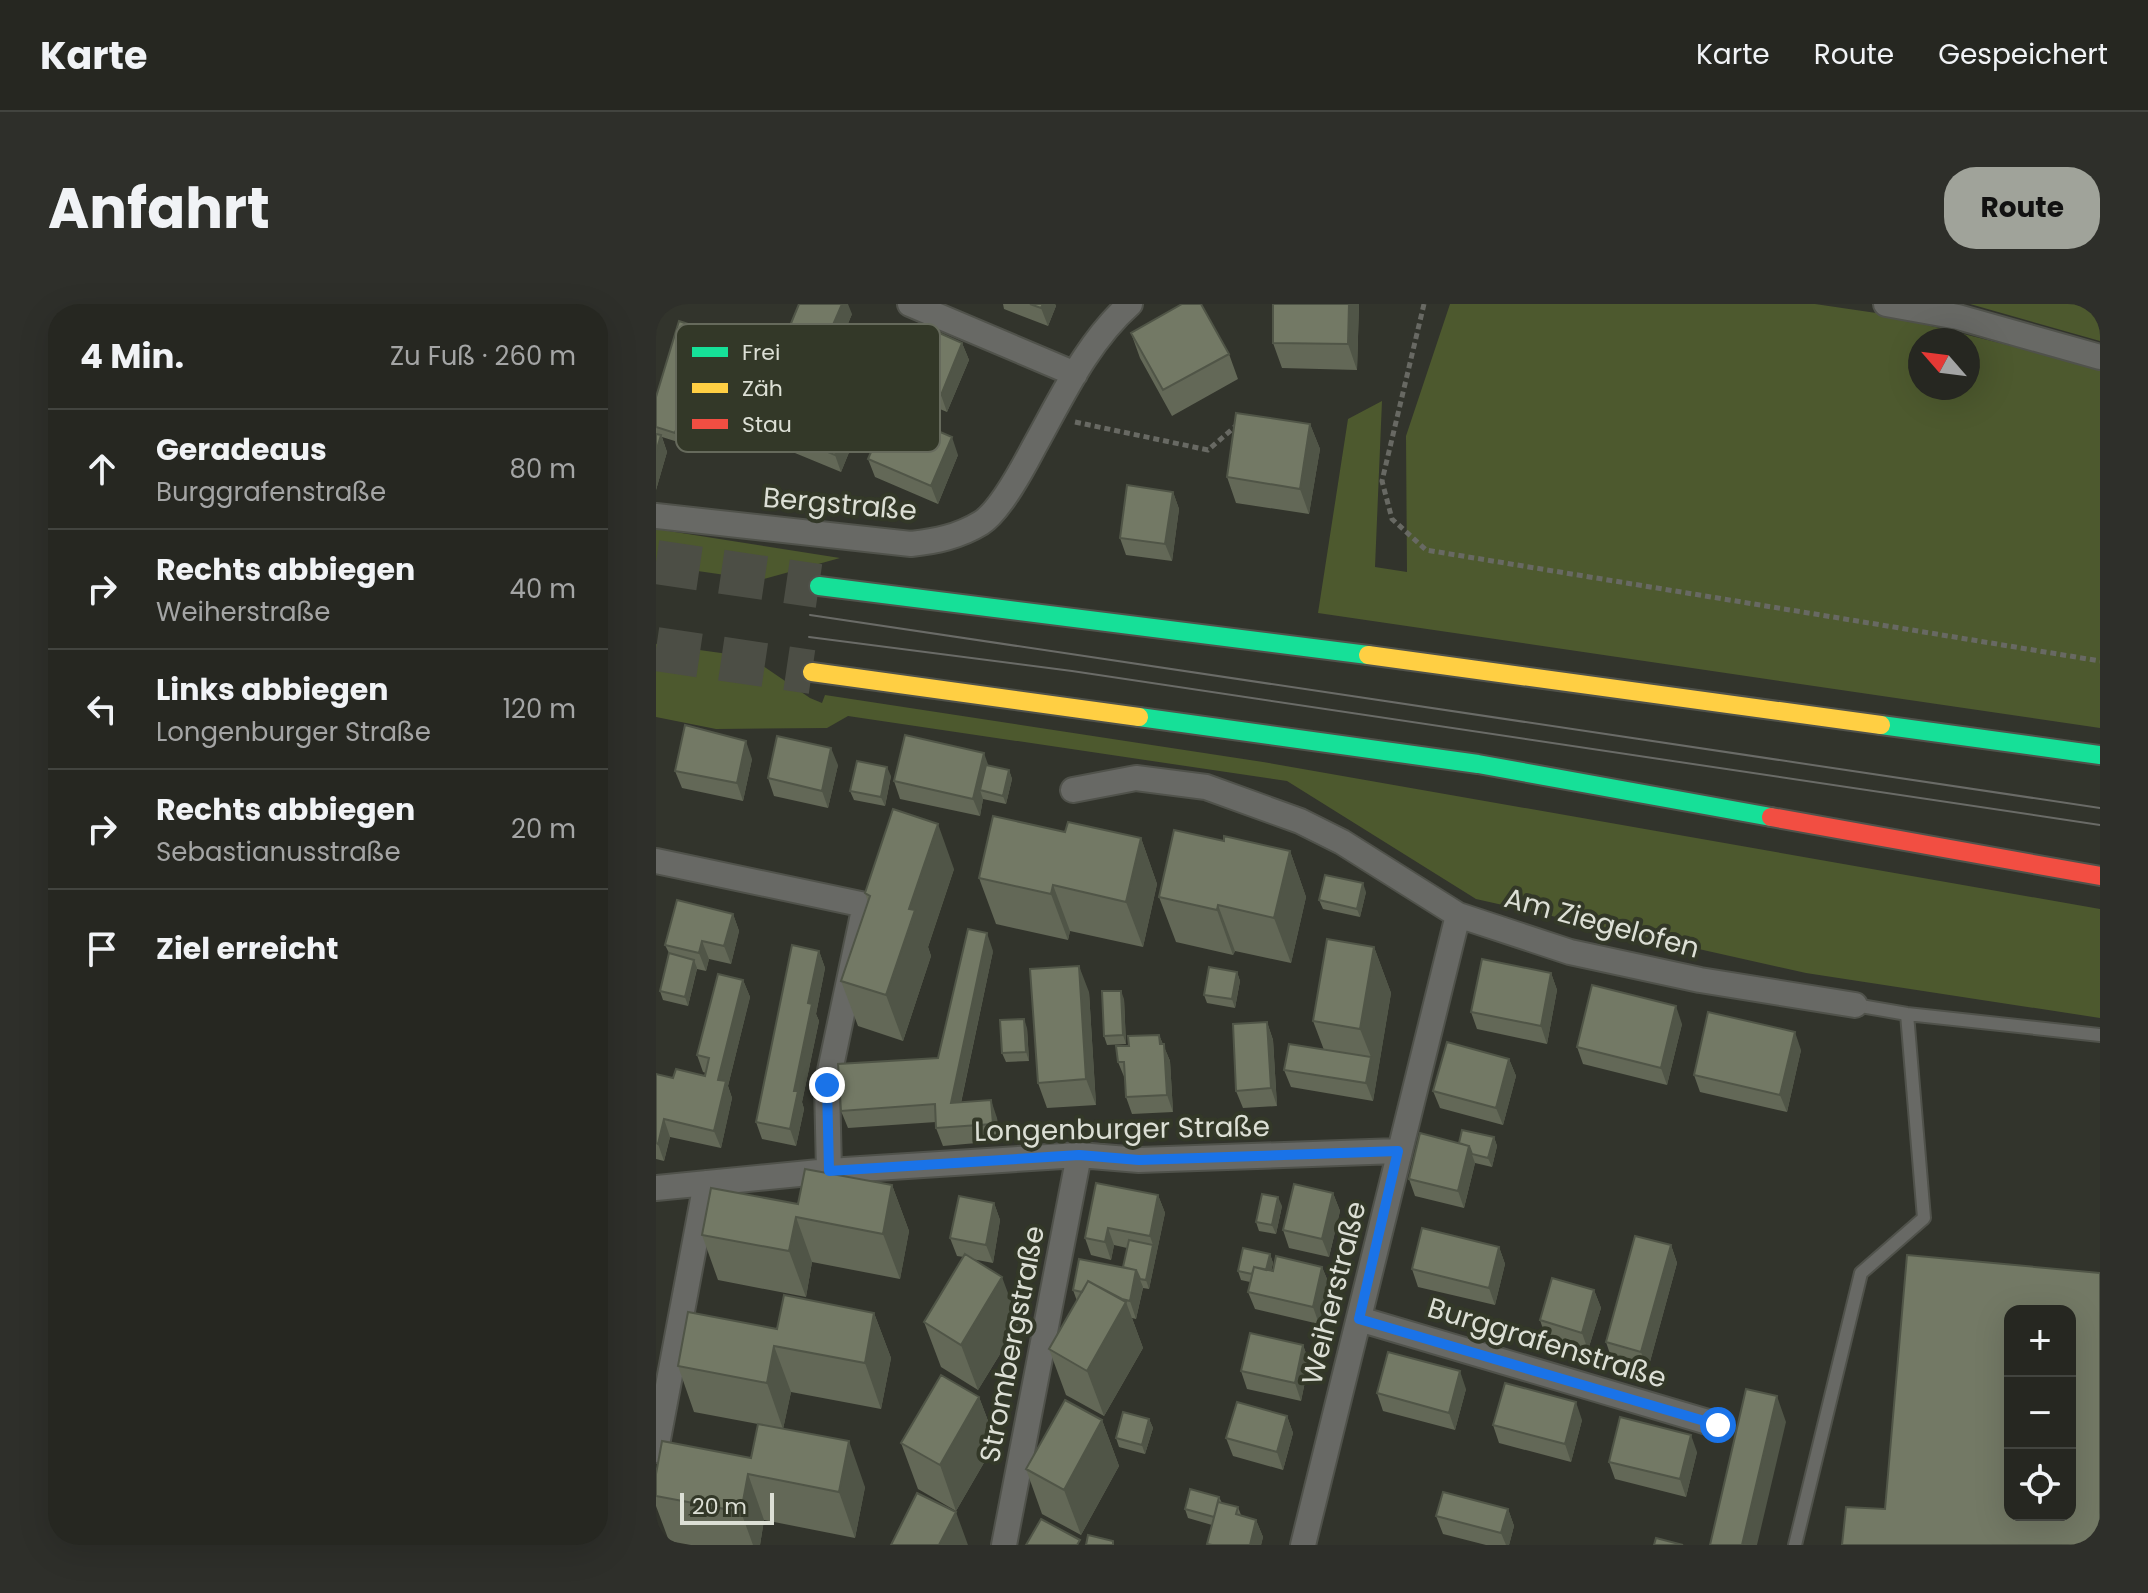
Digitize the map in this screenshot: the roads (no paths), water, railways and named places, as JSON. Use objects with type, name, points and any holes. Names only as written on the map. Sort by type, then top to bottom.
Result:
[{"type":"highway","points":[[819,586],[1316,648],[2100,755]]},
{"type":"highway","points":[[812,672],[1478,764],[2100,876]]},
{"type":"street","points":[[910,304],[1075,374]]},
{"type":"street","name":"Bergstraße","points":[[656,516],[911,544],[948,539],[984,521],[1015,482],[1075,374],[1108,324],[1130,304]]},
{"type":"street","points":[[1886,304],[1958,317],[2100,357]]},
{"type":"street","name":"Am Ziegelofen","points":[[1073,790],[1136,778],[1206,787],[1300,821],[1342,842],[1458,915],[1570,952],[1700,980],[1855,1005]]},
{"type":"street","points":[[656,861],[865,905],[827,1085],[829,1171]]},
{"type":"street","name":"Weiherstraße","points":[[1303,1545],[1458,915]]},
{"type":"street","name":"Longenburger Straße","points":[[656,1188],[829,1171],[1079,1155],[1139,1160],[1398,1151]]},
{"type":"street","name":"Strombergstraße","points":[[1004,1545],[1079,1155]]},
{"type":"street","points":[[656,1450],[659,1418],[706,1183]]},
{"type":"street","name":"Burggrafenstraße","points":[[1359,1319],[1718,1425]]},
{"type":"lane","name":"Am Ziegelofen","points":[[1855,1005],[1907,1014],[2100,1035]]},
{"type":"lane","points":[[1795,1545],[1861,1273],[1924,1218],[1907,1014]]},
{"type":"tunnel","points":[[656,562],[819,586]]},
{"type":"tunnel","points":[[656,649],[812,672]]},
{"type":"tram line","points":[[810,615],[2100,808]]},
{"type":"tram line","points":[[809,637],[1072,671],[2100,825]]}]
